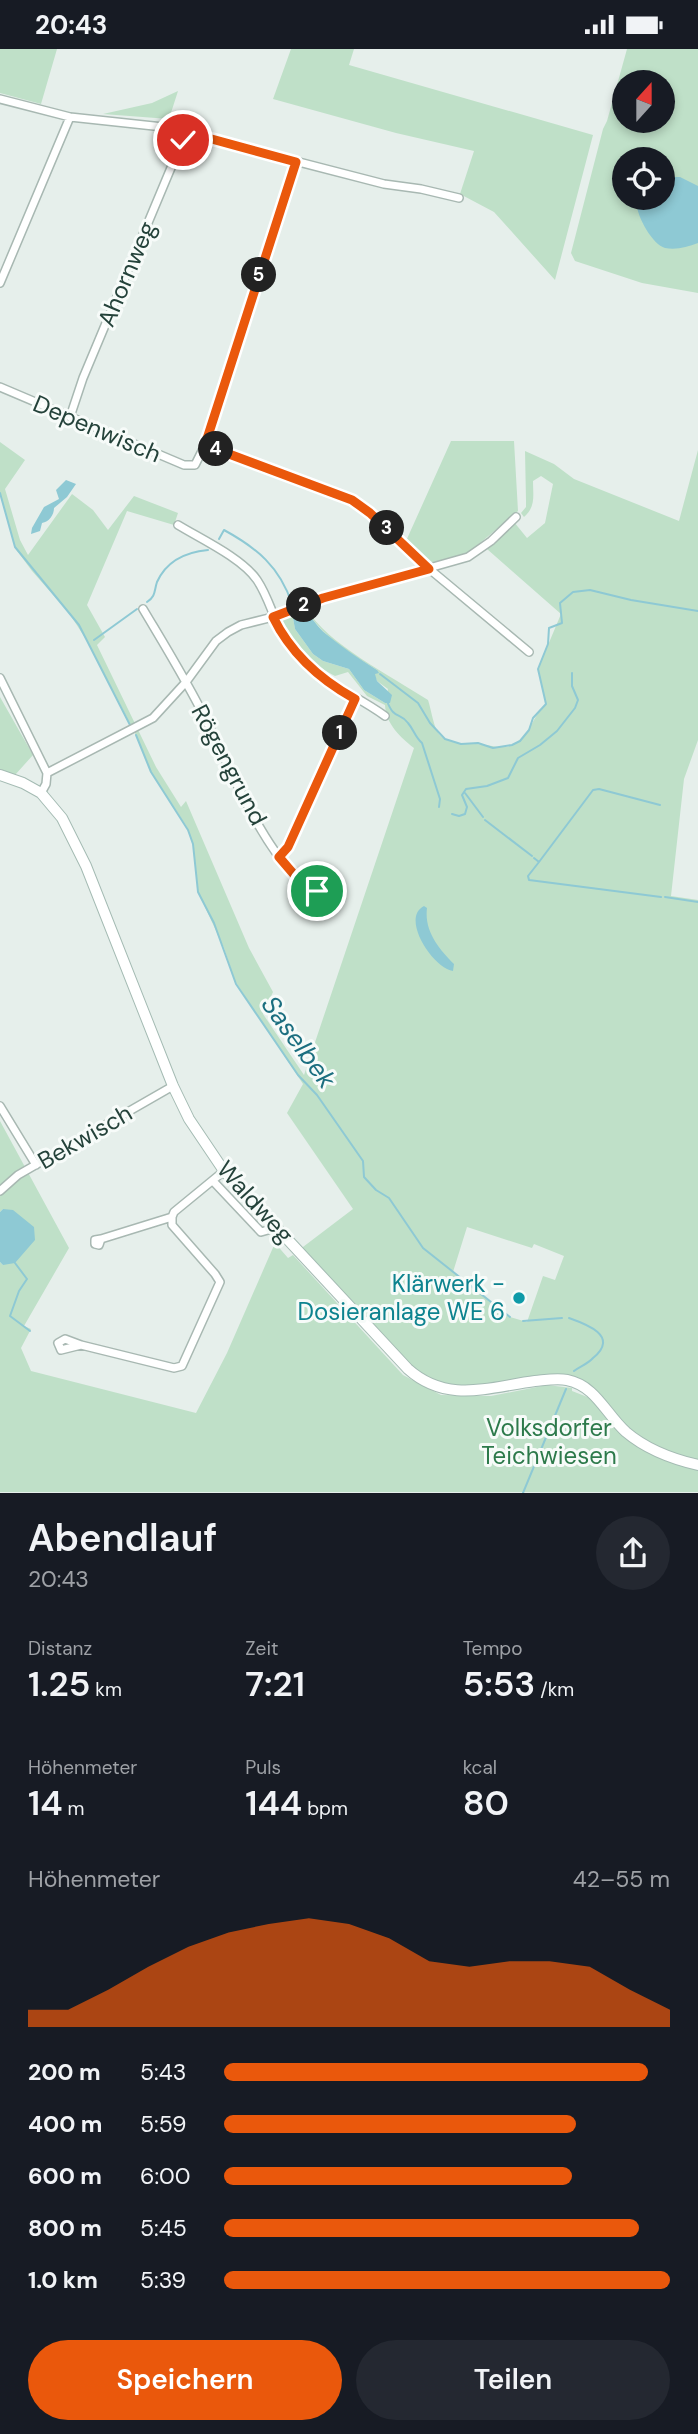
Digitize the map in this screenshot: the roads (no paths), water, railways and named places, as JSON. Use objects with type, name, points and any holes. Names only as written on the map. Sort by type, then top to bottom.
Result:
[{"type":"main road","name":"Waldweg","points":[[0,775],[41,793],[62,818],[86,866],[173,1086],[194,1128],[224,1171],[408,1369],[422,1381],[438,1389],[466,1391],[547,1380],[569,1380],[592,1392],[618,1423],[643,1445],[698,1465]]},
{"type":"street","points":[[0,99],[70,117],[163,127],[384,184],[459,198]]},
{"type":"street","points":[[0,283],[70,117]]},
{"type":"street","name":"Ahornweg","points":[[70,417],[83,378],[186,132]]},
{"type":"street","points":[[296,162],[205,445],[352,500],[370,513],[429,569],[529,652]]},
{"type":"street","name":"Depenwisch","points":[[0,387],[184,465],[195,465],[205,445]]},
{"type":"street","points":[[47,773],[153,718],[186,682],[216,642],[228,632],[241,625],[273,617],[323,598],[468,557],[516,517]]},
{"type":"street","points":[[178,525],[248,570],[259,583],[273,617],[293,651],[322,678],[385,716]]},
{"type":"street","name":"Rögengrund","points":[[143,609],[186,682],[248,804],[279,857],[297,878],[317,891],[338,898]]},
{"type":"street","points":[[0,678],[47,773],[46,784],[41,793]]},
{"type":"street","points":[[279,857],[288,847],[355,699]]},
{"type":"street","name":"Bekwisch","points":[[0,1191],[18,1175],[173,1086]]},
{"type":"street","points":[[0,1105],[36,1165]]},
{"type":"street","points":[[81,1345],[179,1368],[183,1364],[219,1286],[219,1279],[172,1225],[172,1217],[174,1212],[224,1171]]},
{"type":"street","points":[[213,1181],[261,1232],[275,1225]]},
{"type":"street","points":[[101,1239],[172,1217]]},
{"type":"water","points":[[675,177],[698,186],[698,243],[674,249],[660,246],[649,234],[638,211],[675,210]]},
{"type":"water","points":[[66,480],[76,484],[67,497],[54,508],[51,518],[42,523],[40,531],[31,534],[44,507],[59,499],[56,490]]},
{"type":"water","points":[[303,611],[332,639],[377,670],[377,681],[392,695],[390,703],[385,703],[364,690],[349,669],[323,661],[313,654],[295,629],[293,618]]},
{"type":"water","points":[[424,906],[427,908],[430,932],[454,964],[453,971],[437,961],[417,931],[418,912]]},
{"type":"water","points":[[3,1209],[13,1210],[34,1227],[35,1240],[15,1263],[3,1265],[0,1262],[0,1212]]},
{"type":"waterway","name":"Saselbek","points":[[0,493],[15,547],[79,625],[130,725]]},
{"type":"waterway","points":[[219,539],[224,530],[266,560],[281,579],[292,604]]},
{"type":"waterway","points":[[147,602],[166,568],[178,558],[208,550]]},
{"type":"waterway","points":[[380,674],[418,703],[430,723],[445,739],[461,744],[478,743],[493,748],[512,745],[520,741],[529,730],[533,718],[546,704],[538,669],[548,644],[549,628],[562,623],[560,603],[573,592],[590,590],[698,611]]},
{"type":"waterway","points":[[94,640],[137,609]]},
{"type":"waterway","points":[[452,814],[465,814],[467,807],[462,795],[466,789],[487,786],[508,778],[518,758],[557,731],[578,700],[572,686],[572,673]]},
{"type":"waterway","points":[[387,701],[392,711],[405,720],[422,743],[440,799],[439,807]]},
{"type":"waterway","name":"Saselbek","points":[[136,735],[151,772],[188,830],[193,844],[198,892],[214,923],[236,984],[298,1075],[317,1095],[363,1161],[364,1177],[376,1190],[389,1198],[423,1248],[510,1317]]},
{"type":"waterway","points":[[534,858],[539,862],[593,790],[599,789],[660,805]]},
{"type":"waterway","points":[[465,793],[483,817]]},
{"type":"waterway","points":[[485,820],[532,856]]},
{"type":"waterway","points":[[539,862],[528,876],[529,880],[661,897]]},
{"type":"waterway","points":[[665,897],[698,902]]},
{"type":"waterway","points":[[15,1263],[27,1279],[19,1291],[10,1316],[30,1331]]},
{"type":"waterway","name":"Saselbek","points":[[523,1321],[562,1318]]},
{"type":"waterway","name":"Saselbek","points":[[569,1318],[591,1327],[602,1337],[603,1343],[591,1360],[574,1371]]},
{"type":"waterway","name":"Saselbek","points":[[523,1493],[566,1389]]},
{"type":"place","name":"Klärwerk - Dosieranlage WE 6","points":[[519,1298]]},
{"type":"park label","name":"Volksdorfer Teichwiesen","points":[[549,1442]]}]
